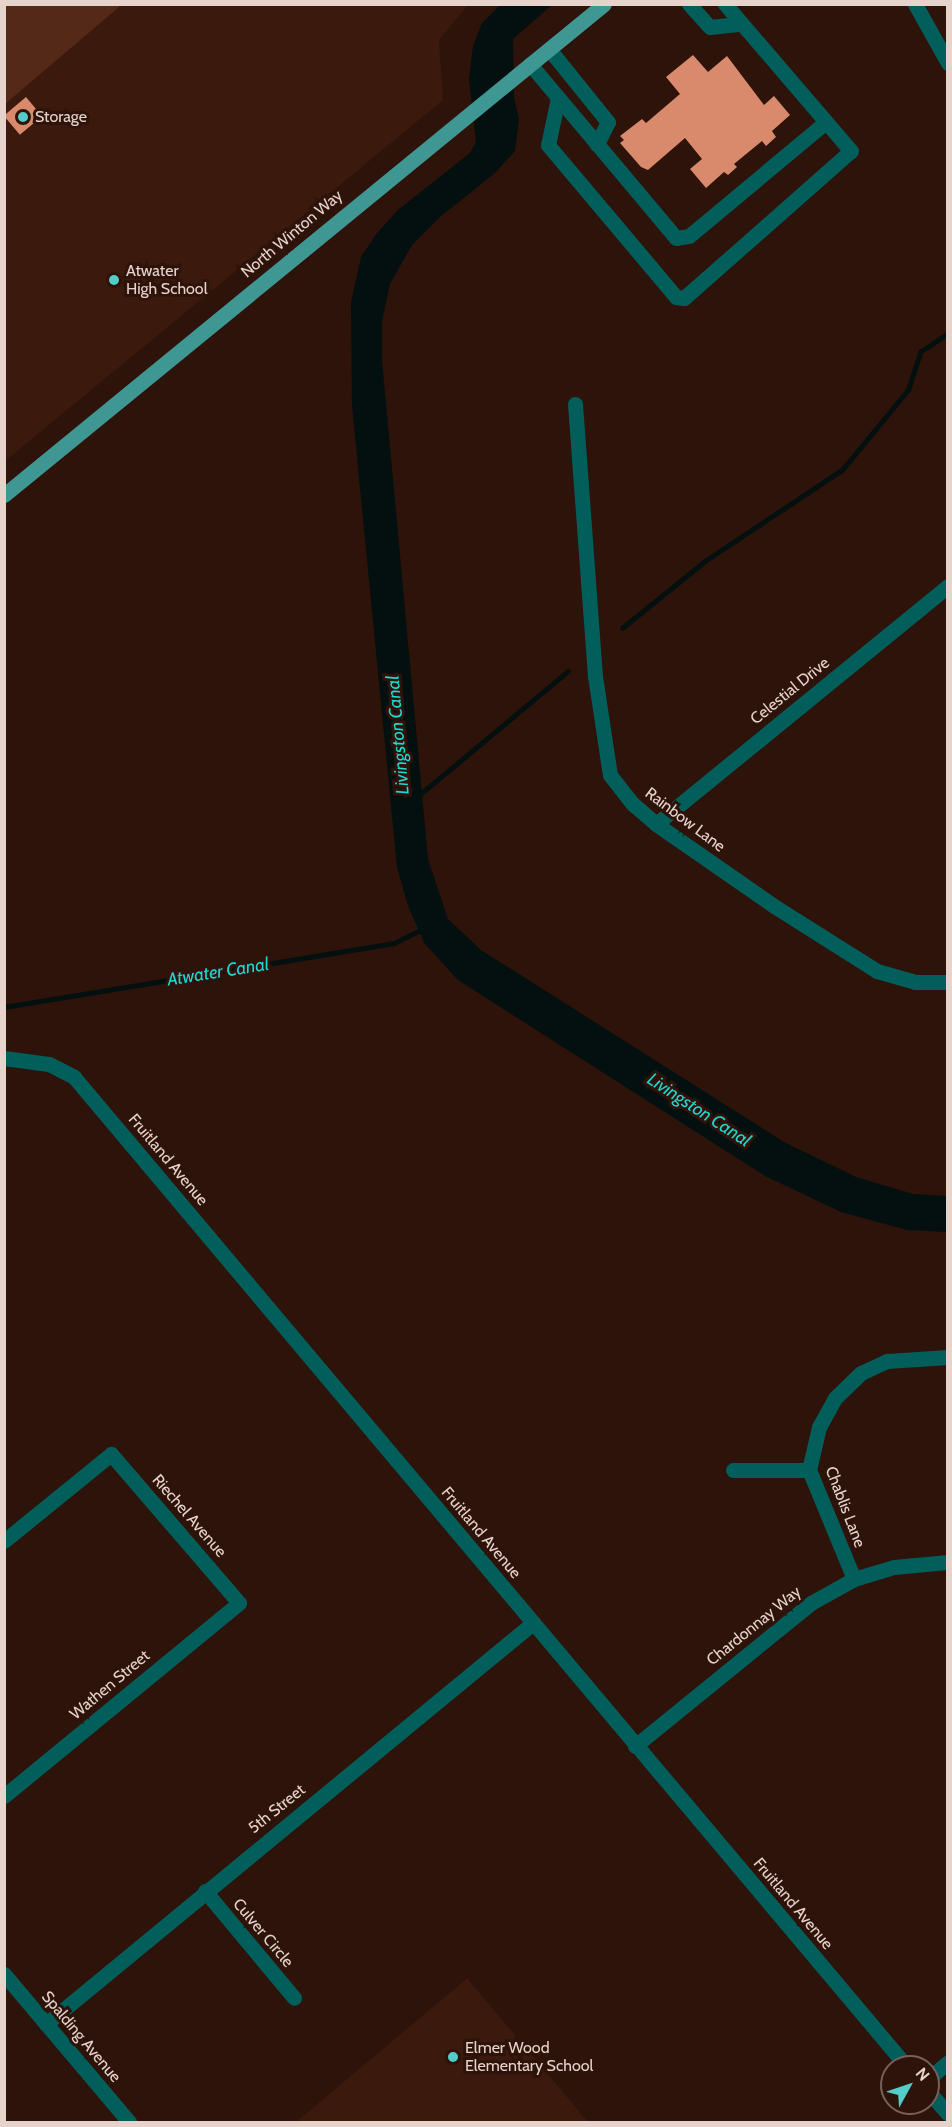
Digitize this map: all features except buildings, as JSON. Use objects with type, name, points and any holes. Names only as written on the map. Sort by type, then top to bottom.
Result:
[{"type":"main road","name":"North Winton Way","points":[[4,495],[604,4]]},
{"type":"street","points":[[689,4],[710,27],[741,24]]},
{"type":"street","points":[[558,98],[548,145],[680,299],[850,154],[849,148],[724,4]]},
{"type":"street","points":[[915,4],[948,63]]},
{"type":"street","points":[[549,49],[608,122],[597,144]]},
{"type":"street","points":[[526,68],[558,98],[676,238],[682,238],[826,122]]},
{"type":"street","name":"Rainbow Lane","points":[[575,404],[603,742],[610,775],[633,804],[656,824],[877,971],[915,982],[948,982]]},
{"type":"street","name":"Celestial Drive","points":[[656,824],[948,585]]},
{"type":"street","name":"Fruitland Avenue","points":[[4,1058],[49,1064],[74,1077],[898,2055]]},
{"type":"street","name":"Chablis Lane","points":[[854,1579],[809,1470],[819,1427],[836,1398],[861,1373],[886,1361],[948,1357]]},
{"type":"street","name":"Riechel Avenue","points":[[4,1541],[111,1454],[238,1603]]},
{"type":"street","points":[[733,1470],[809,1470]]},
{"type":"street","name":"Chardonnay Way","points":[[636,1746],[810,1603],[854,1579],[894,1567],[948,1562]]},
{"type":"street","name":"Wathen Street","points":[[4,1796],[238,1603]]},
{"type":"street","name":"5th Street","points":[[46,2024],[533,1623]]},
{"type":"street","name":"Culver Circle","points":[[205,1891],[294,1998]]},
{"type":"street","name":"Spalding Avenue","points":[[4,1974],[129,2122]]},
{"type":"shaded area","points":[[5,4],[117,4],[119,7],[5,104]]},
{"type":"shaded area","name":"Atwater High School","points":[[5,5],[468,5],[439,40],[443,100],[5,461]]},
{"type":"shaded area","name":"Elmer Wood Elementary School","points":[[467,1978],[588,2122],[296,2122],[452,1991]]},
{"type":"water","name":"Livingston Canal","points":[[500,5],[552,5],[513,39],[514,98],[519,119],[515,151],[495,173],[440,217],[412,245],[390,284],[382,321],[382,360],[428,859],[448,919],[481,950],[784,1142],[856,1177],[913,1194],[947,1196],[947,1232],[907,1230],[841,1212],[765,1176],[458,980],[425,944],[408,906],[397,867],[352,406],[351,302],[361,257],[377,233],[399,209],[470,153],[476,142],[469,79],[473,46],[482,23]]},
{"type":"waterway","points":[[622,628],[705,561],[842,470],[908,390],[920,352],[948,333]]},
{"type":"waterway","name":"Livingston Canal","points":[[418,796],[568,671]]},
{"type":"waterway","name":"Atwater Canal","points":[[4,1007],[394,943],[423,929]]},
{"type":"place","name":"Storage","points":[[23,117]]},
{"type":"place","name":"Atwater High School","points":[[114,280]]},
{"type":"place","name":"Elmer Wood Elementary School","points":[[453,2057]]}]
